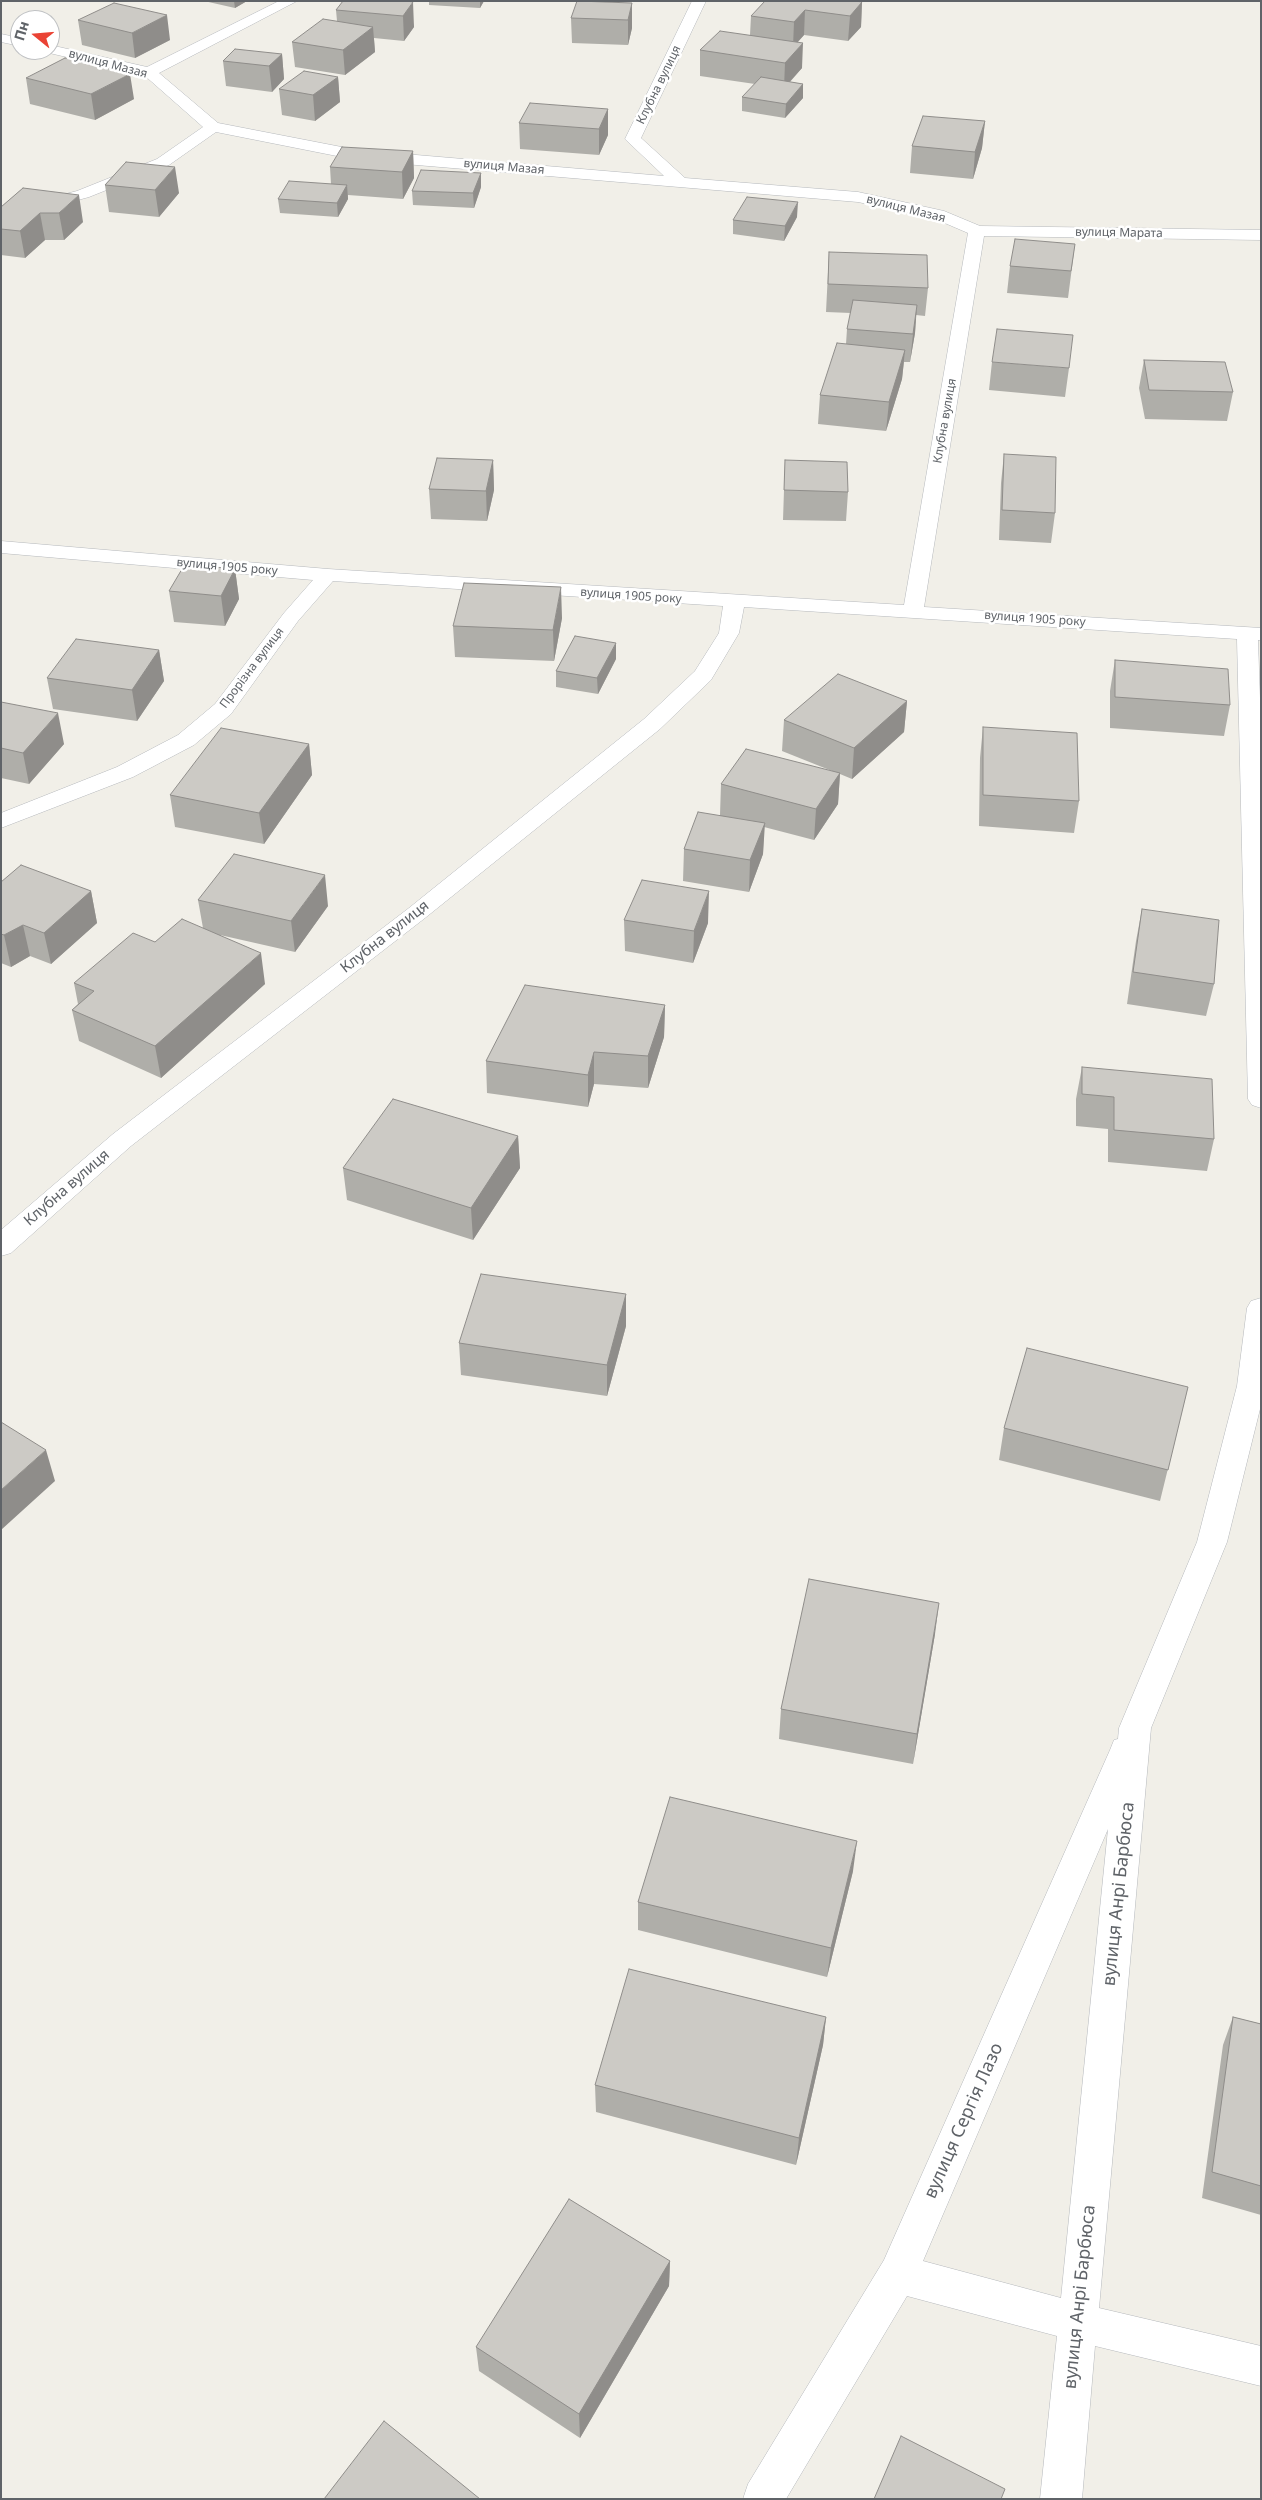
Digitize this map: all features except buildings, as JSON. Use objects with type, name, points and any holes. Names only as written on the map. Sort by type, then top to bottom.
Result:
[{"type":"street","points":[[149,72],[290,1]]},
{"type":"street","name":"Клубна вулиця","points":[[679,181],[633,139],[699,1]]},
{"type":"street","name":"вулиця Мазая","points":[[60,51],[149,72],[213,127],[357,155],[858,197],[938,214],[977,231]]},
{"type":"street","points":[[1,216],[83,194],[163,162],[213,127]]},
{"type":"street","name":"Клубна вулиця","points":[[913,611],[977,231]]},
{"type":"street","name":"вулиця Марата","points":[[977,231],[1261,235]]},
{"type":"street","name":"вулиця 1905 року","points":[[1,547],[328,575],[1254,634]]},
{"type":"street","name":"Прорізна вулиця","points":[[1,821],[125,772],[186,740],[223,709],[290,617],[328,575]]},
{"type":"street","name":"Клубна вулиця","points":[[1,1246],[122,1140],[417,913],[652,724],[703,675],[729,633],[734,602]]},
{"type":"street","points":[[1254,634],[1261,1099]]},
{"type":"street","name":"вулиця Анрі Барбюса","points":[[1061,2499],[1136,1728],[1212,1542],[1251,1386],[1261,1308]]},
{"type":"street","name":"вулиця Сергія Лазо","points":[[763,2499],[898,2274],[1136,1728]]},
{"type":"street","points":[[898,2274],[1162,2344],[1261,2366]]}]
